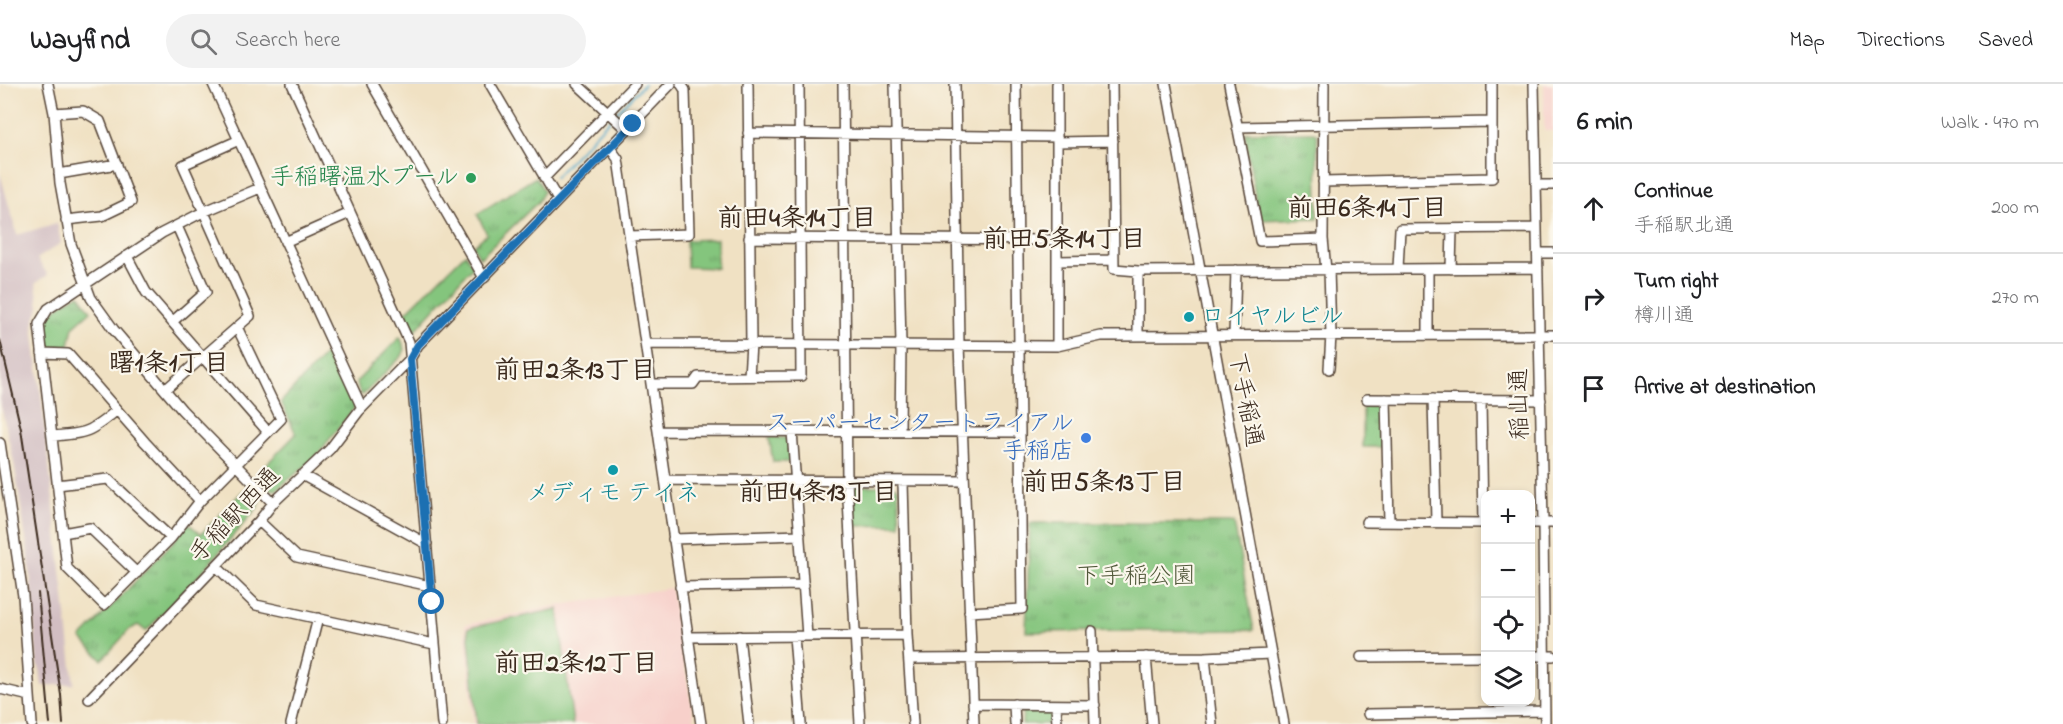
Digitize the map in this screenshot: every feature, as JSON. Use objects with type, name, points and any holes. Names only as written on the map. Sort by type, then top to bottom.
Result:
[{"type":"street","points":[[48,84],[54,113],[59,174],[66,220],[71,244],[91,298],[114,330],[196,425],[273,503]]},
{"type":"street","points":[[213,84],[362,408]]},
{"type":"street","points":[[292,84],[409,342],[442,724]]},
{"type":"street","points":[[372,84],[484,278]]},
{"type":"street","points":[[490,84],[558,200]]},
{"type":"street","points":[[577,84],[627,130]]},
{"type":"street","points":[[544,178],[611,115],[635,84]]},
{"type":"street","name":"手稲駅西通","points":[[89,699],[259,521],[273,503],[330,449],[362,408],[410,359],[418,345],[670,84]]},
{"type":"street","points":[[629,236],[689,234],[685,90],[681,84]]},
{"type":"street","points":[[748,84],[751,344],[749,376]]},
{"type":"street","points":[[651,384],[693,384],[698,377],[801,376],[799,84]]},
{"type":"street","points":[[843,84],[847,481],[860,724]]},
{"type":"street","points":[[895,84],[901,345],[900,430]]},
{"type":"street","points":[[955,84],[959,345],[974,724]]},
{"type":"street","points":[[969,612],[1022,609],[1016,84]]},
{"type":"street","points":[[1057,84],[1057,346]]},
{"type":"street","points":[[1112,84],[1114,269],[1201,271],[1538,268]]},
{"type":"street","name":"下手稲通","points":[[1166,84],[1284,724]]},
{"type":"street","points":[[1229,84],[1260,241],[1323,239]]},
{"type":"street","points":[[1324,84],[1323,239],[1328,270],[1331,335],[1329,369]]},
{"type":"street","points":[[1323,182],[1492,178],[1492,84]]},
{"type":"street","name":"稲山通","points":[[1534,84],[1540,400],[1548,523],[1548,656],[1545,724]]},
{"type":"street","points":[[54,113],[83,111],[100,121],[132,202],[102,216],[66,220]]},
{"type":"street","points":[[1238,127],[1492,123]]},
{"type":"street","points":[[748,133],[1017,136],[1057,140],[1113,141]]},
{"type":"street","points":[[165,390],[250,315],[183,165],[238,140]]},
{"type":"street","points":[[610,148],[618,159],[701,724]]},
{"type":"street","points":[[59,174],[117,164]]},
{"type":"street","points":[[1536,185],[1553,186]]},
{"type":"street","points":[[237,327],[281,418],[200,501],[171,538],[104,605],[67,568],[39,324],[48,309],[127,256],[203,212],[260,188]]},
{"type":"street","points":[[285,242],[350,213]]},
{"type":"street","points":[[172,322],[206,292],[177,226]]},
{"type":"street","points":[[1398,269],[1400,229],[1537,228]]},
{"type":"street","points":[[1451,269],[1452,229]]},
{"type":"street","points":[[749,237],[1056,240]]},
{"type":"street","points":[[1538,253],[1553,253]]},
{"type":"street","points":[[127,256],[146,292],[268,432]]},
{"type":"street","points":[[1057,261],[1113,260]]},
{"type":"street","points":[[1428,269],[1428,335]]},
{"type":"street","points":[[1234,335],[1236,270]]},
{"type":"street","points":[[1138,271],[1138,336]]},
{"type":"street","points":[[645,344],[1057,346],[1101,336],[1553,335]]},
{"type":"street","points":[[42,353],[68,354],[200,501]]},
{"type":"street","points":[[1367,399],[1540,400]]},
{"type":"street","points":[[1386,399],[1389,522]]},
{"type":"street","points":[[1433,399],[1436,522]]},
{"type":"street","points":[[1481,400],[1483,490]]},
{"type":"street","points":[[52,436],[85,433],[117,410]]},
{"type":"street","points":[[658,431],[1020,432]]},
{"type":"street","points":[[792,431],[807,636]]},
{"type":"street","points":[[0,443],[4,496],[23,596],[32,724]]},
{"type":"street","points":[[302,475],[427,544]]},
{"type":"street","points":[[57,485],[108,479],[171,538]]},
{"type":"street","points":[[665,480],[964,481]]},
{"type":"street","points":[[903,482],[907,635],[913,724]]},
{"type":"street","points":[[259,521],[297,557],[430,586]]},
{"type":"street","points":[[1366,522],[1481,523]]},
{"type":"street","points":[[63,533],[90,528],[137,573]]},
{"type":"street","points":[[673,539],[800,535]]},
{"type":"street","points":[[216,566],[256,605],[434,644]]},
{"type":"street","points":[[680,587],[804,585]]},
{"type":"street","points":[[291,724],[318,618]]},
{"type":"street","points":[[1092,632],[1095,724]]},
{"type":"street","points":[[688,637],[907,635]]},
{"type":"street","points":[[739,636],[749,724]]},
{"type":"street","points":[[794,636],[801,724]]},
{"type":"street","points":[[909,659],[1205,657],[1271,654]]},
{"type":"street","points":[[1360,657],[1481,656]]},
{"type":"street","points":[[1146,657],[1152,724]]},
{"type":"street","points":[[1205,657],[1212,724]]},
{"type":"street","points":[[0,689],[30,696]]},
{"type":"street","points":[[973,704],[1095,705]]},
{"type":"street","points":[[1014,704],[1015,724]]},
{"type":"street","points":[[1056,705],[1057,724]]},
{"type":"street","points":[[1368,714],[1545,711]]},
{"type":"shaded area","points":[[1544,84],[1553,84],[1553,131],[1544,131]]},
{"type":"shaded area","points":[[0,173],[17,235],[57,223],[61,243],[37,259],[48,275],[36,283],[39,307],[33,325],[74,684],[42,686],[40,669],[37,664],[29,558],[14,462],[0,402]]},
{"type":"shaded area","points":[[671,588],[695,724],[474,724],[465,625],[559,605]]},
{"type":"green space","points":[[1247,132],[1314,132],[1317,134],[1318,218],[1259,220],[1245,135]]},
{"type":"green space","points":[[536,177],[544,191],[538,202],[480,258],[473,246],[487,234],[477,214]]},
{"type":"green space","points":[[717,239],[717,268],[687,267],[686,240]]},
{"type":"green space","points":[[465,254],[473,266],[415,331],[411,330],[405,313]]},
{"type":"green space","points":[[79,294],[91,311],[73,327],[69,345],[49,348],[46,346],[46,335],[49,319],[56,309]]},
{"type":"green space","points":[[400,337],[405,349],[402,356],[363,395],[360,394],[356,382]]},
{"type":"green space","points":[[329,350],[356,406],[314,459],[276,490],[270,489],[257,474],[296,434],[281,402]]},
{"type":"green space","points":[[1363,405],[1378,405],[1381,408],[1381,447],[1363,447]]},
{"type":"green space","points":[[769,437],[787,438],[790,462],[773,462]]},
{"type":"green space","points":[[855,486],[895,486],[898,489],[900,525],[854,526],[853,489]]},
{"type":"green space","points":[[247,487],[260,503],[257,508],[203,571],[146,631],[138,625],[130,629],[102,660],[81,638],[176,539],[188,523],[201,534]]},
{"type":"green space","name":"下手稲公園","points":[[1030,523],[1234,523],[1254,630],[1026,632]]},
{"type":"green space","points":[[558,609],[573,724],[477,724],[468,628]]},
{"type":"green space","points":[[1023,710],[1049,710],[1052,713],[1052,724],[1022,724]]},
{"type":"waterway","points":[[615,114],[644,84]]},
{"type":"waterway","points":[[555,177],[611,118]]},
{"type":"railway","points":[[0,340],[21,429],[61,695],[63,724]]},
{"type":"railway","points":[[38,593],[50,724]]},
{"type":"place","name":"手稲曙温水プール","points":[[471,178]]},
{"type":"place","name":"ロイヤルビル","points":[[1189,317]]},
{"type":"place","name":"スーパーセンタートライアル 手稲店","points":[[1086,438]]},
{"type":"place","name":"メディモ テイネ","points":[[613,470]]},
{"type":"district","name":"前田6条14丁目","points":[[1367,210]]},
{"type":"district","name":"前田4条14丁目","points":[[797,220]]},
{"type":"district","name":"前田5条14丁目","points":[[1064,241]]},
{"type":"district","name":"曙1条1丁目","points":[[169,365]]},
{"type":"district","name":"前田2条13丁目","points":[[575,372]]},
{"type":"district","name":"前田5条13丁目","points":[[1104,484]]},
{"type":"district","name":"前田4条13丁目","points":[[818,494]]},
{"type":"district","name":"前田2条12丁目","points":[[576,665]]},
{"type":"route","points":[[432,602],[410,359],[418,345],[633,124]]}]
